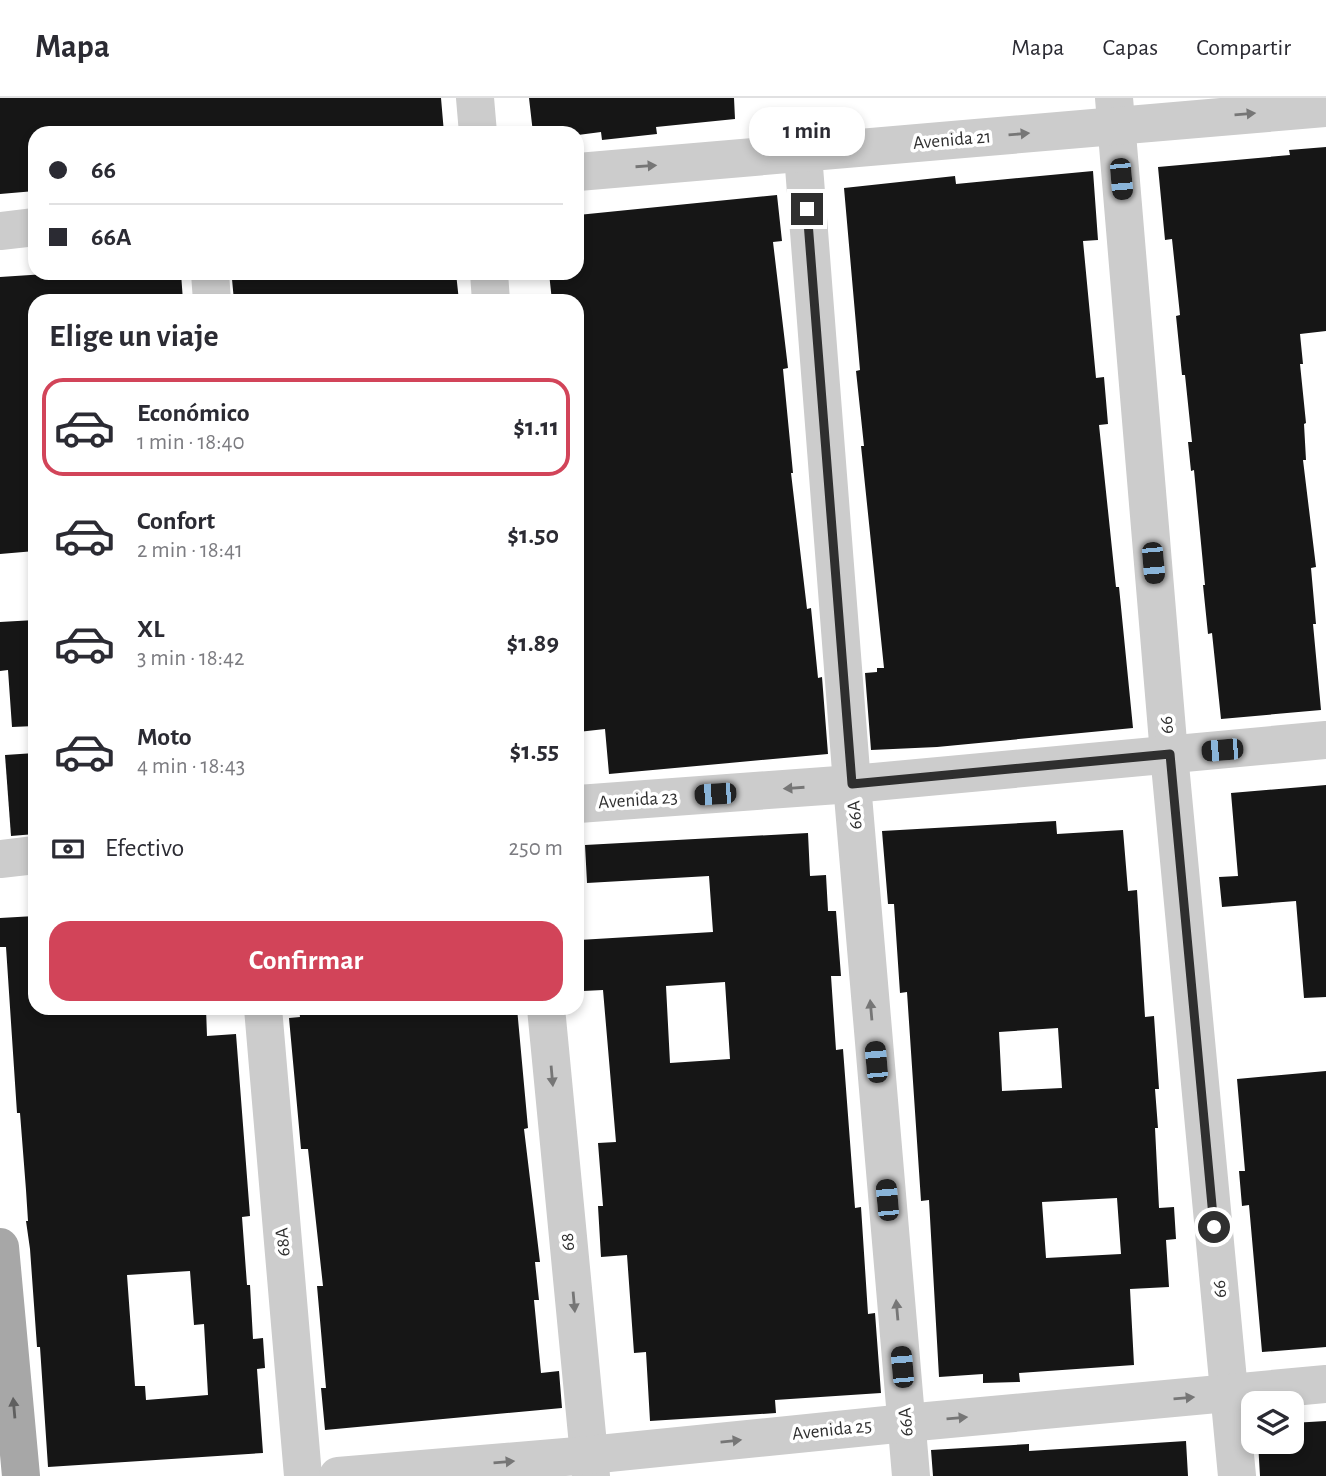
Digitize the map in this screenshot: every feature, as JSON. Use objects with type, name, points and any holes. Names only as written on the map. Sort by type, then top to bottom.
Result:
[{"type":"main road","points":[[0,1247],[20,1476]]},
{"type":"street","points":[[475,98],[477,126]]},
{"type":"street","name":"Avenida 21","points":[[584,172],[803,154],[1115,111],[1326,108]]},
{"type":"street","name":"66","points":[[1115,111],[1170,754],[1237,1476]]},
{"type":"street","name":"66A","points":[[803,154],[852,784],[911,1476]]},
{"type":"street","points":[[0,231],[28,229]]},
{"type":"street","name":"Avenida 23","points":[[584,804],[852,784],[1326,740]]},
{"type":"street","points":[[0,859],[28,856]]},
{"type":"street","name":"68A","points":[[264,1015],[303,1476]]},
{"type":"street","name":"68","points":[[547,1015],[590,1466]]},
{"type":"street","name":"Avenida 25","points":[[338,1476],[590,1466],[906,1423],[1326,1384]]},
{"type":"building","points":[[0,98],[441,98],[443,126],[28,126],[28,192],[0,194]]},
{"type":"building","points":[[529,98],[734,98],[735,119],[656,127],[657,134],[602,140],[601,132],[584,134],[584,126],[532,126]]},
{"type":"building","points":[[1326,147],[1326,331],[1300,334],[1306,423],[1306,460],[1303,460],[1316,567],[1311,568],[1321,710],[1221,719],[1212,633],[1208,634],[1194,470],[1191,471],[1188,442],[1192,442],[1176,316],[1180,315],[1172,239],[1165,240],[1158,167],[1290,155],[1289,150]]},
{"type":"building","points":[[1093,171],[1098,240],[1083,241],[1096,378],[1104,377],[1108,424],[1099,425],[1133,728],[937,747],[871,750],[865,673],[884,668],[861,446],[864,446],[856,371],[860,370],[844,188],[955,176],[956,184]]},
{"type":"building","points":[[777,195],[782,241],[773,242],[788,368],[783,369],[791,473],[807,609],[811,608],[818,678],[822,677],[828,754],[609,774],[605,729],[584,731],[584,294],[551,294],[550,280],[584,280],[584,214]]},
{"type":"building","points":[[28,275],[28,280],[182,280],[182,294],[28,294],[28,552],[0,554],[0,277]]},
{"type":"building","points":[[232,280],[457,280],[458,294],[233,294]]},
{"type":"building","points":[[28,620],[28,726],[12,727],[8,670],[0,671],[0,622]]},
{"type":"building","points":[[28,753],[28,835],[11,836],[5,755]]},
{"type":"building","points":[[1326,785],[1326,997],[1304,998],[1296,901],[1222,907],[1219,877],[1238,876],[1231,793]]},
{"type":"building","points":[[1056,821],[1057,834],[1123,830],[1128,891],[1137,890],[1145,1017],[1154,1016],[1159,1089],[1155,1089],[1158,1128],[1155,1128],[1159,1208],[1174,1207],[1176,1239],[1166,1240],[1169,1287],[1130,1289],[1134,1365],[1019,1373],[1020,1382],[983,1383],[983,1374],[939,1377],[929,1200],[921,1201],[907,992],[900,993],[894,904],[888,904],[882,831]],"holes":[[[1058,1028],[1062,1088],[1002,1091],[999,1032]],[[1117,1198],[1121,1254],[1046,1258],[1042,1202]]]},
{"type":"building","points":[[808,833],[810,876],[826,875],[828,911],[836,911],[841,976],[831,976],[836,1050],[843,1049],[855,1208],[861,1207],[868,1314],[875,1313],[881,1393],[775,1400],[776,1413],[650,1421],[646,1352],[634,1353],[627,1255],[601,1257],[598,1206],[603,1206],[598,1143],[616,1142],[603,990],[584,991],[584,940],[713,932],[709,876],[587,883],[585,845]],"holes":[[[725,982],[730,1059],[670,1063],[666,986]]]},
{"type":"building","points":[[28,916],[28,1015],[206,1015],[207,1036],[236,1034],[250,1216],[242,1217],[247,1285],[250,1285],[253,1339],[263,1338],[265,1368],[257,1369],[263,1453],[48,1467],[40,1347],[37,1347],[26,1221],[20,1113],[17,1113],[6,947],[0,947],[0,918]],"holes":[[[190,1271],[194,1325],[204,1324],[208,1395],[146,1400],[145,1386],[135,1386],[127,1275]]]},
{"type":"building","points":[[518,1015],[528,1128],[524,1129],[540,1262],[535,1262],[539,1300],[534,1300],[541,1373],[559,1371],[562,1408],[325,1430],[321,1388],[326,1388],[317,1286],[323,1286],[308,1149],[301,1149],[289,1018]]},
{"type":"building","points":[[1326,1071],[1326,1347],[1262,1352],[1249,1205],[1242,1206],[1239,1171],[1245,1171],[1237,1079]]},
{"type":"building","points":[[1326,1421],[1326,1476],[1260,1476],[1259,1454],[1304,1454],[1304,1422]]},
{"type":"building","points":[[1186,1441],[1188,1476],[933,1476],[931,1450],[1029,1444],[1029,1451]]},
{"type":"route","points":[[807,209],[852,784],[1170,754],[1214,1227]]}]
